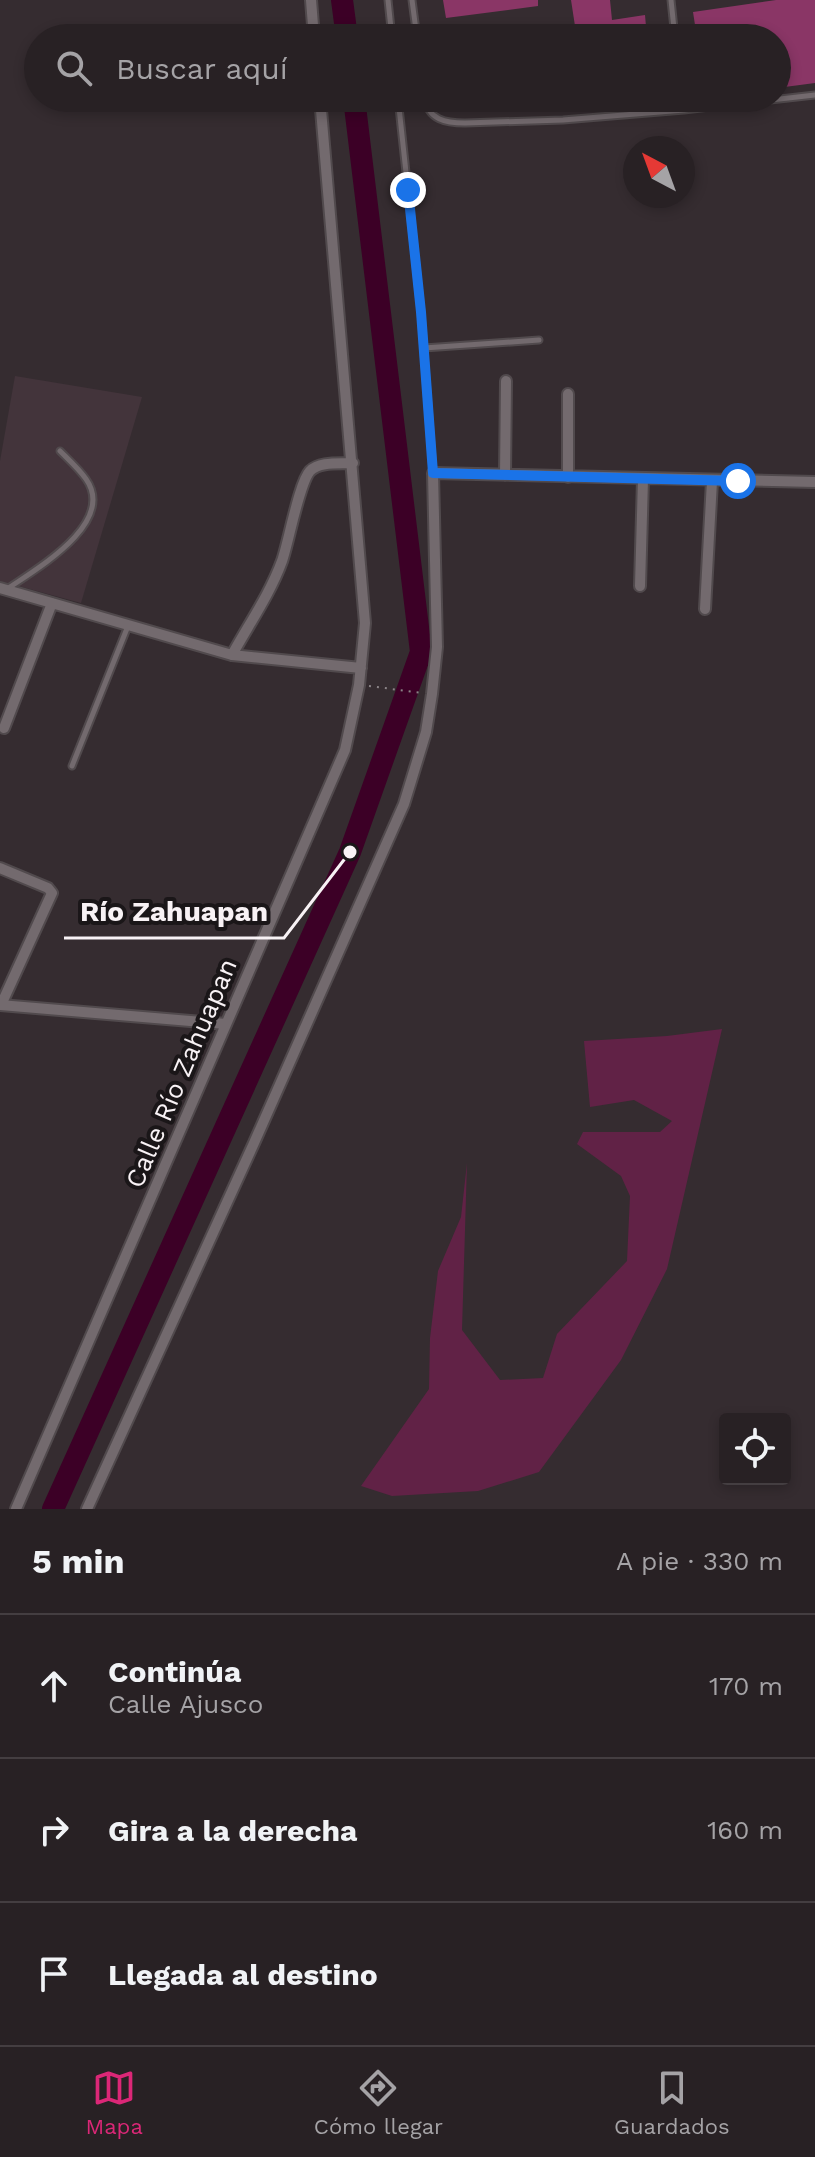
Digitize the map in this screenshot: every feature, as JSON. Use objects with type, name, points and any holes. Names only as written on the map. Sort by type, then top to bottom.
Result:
[{"type":"street","points":[[311,0],[313,24]]},
{"type":"street","name":"Calle Río Zahuapan","points":[[16,1509],[345,750],[359,685],[365,623],[321,112]]},
{"type":"street","points":[[505,475],[506,381]]},
{"type":"street","points":[[568,394],[568,477]]},
{"type":"street","points":[[232,655],[277,572],[311,470],[322,465],[353,463]]},
{"type":"street","points":[[87,1509],[248,1157],[404,804],[426,732],[437,647],[433,473],[815,482]]},
{"type":"street","points":[[640,586],[643,479]]},
{"type":"street","points":[[705,609],[712,481]]},
{"type":"street","points":[[3,589],[232,655],[361,668]]},
{"type":"street","points":[[4,728],[52,603]]},
{"type":"street","points":[[0,868],[48,888],[52,893],[0,1005],[226,1024]]},
{"type":"lane","points":[[388,0],[391,24]]},
{"type":"lane","points":[[412,0],[415,24]]},
{"type":"lane","points":[[671,0],[674,24]]},
{"type":"lane","points":[[791,98],[815,95]]},
{"type":"lane","points":[[399,112],[424,348],[433,473]]},
{"type":"lane","points":[[431,112],[436,118],[450,123],[563,120],[660,112]]},
{"type":"lane","points":[[424,348],[539,340]]},
{"type":"lane","points":[[3,589],[56,555],[85,526],[93,502],[88,481],[60,451]]},
{"type":"lane","points":[[72,766],[128,625]]},
{"type":"path","points":[[359,685],[416,692]]},
{"type":"shaded area","points":[[15,376],[142,397],[81,603],[0,581],[0,461]]},
{"type":"shaded area","points":[[722,1029],[667,1269],[621,1360],[539,1472],[478,1491],[392,1496],[361,1486],[429,1389],[430,1338],[438,1271],[461,1217],[467,1163],[462,1330],[500,1380],[543,1378],[557,1334],[627,1261],[630,1196],[621,1176],[577,1144],[583,1132],[660,1132],[672,1121],[634,1100],[590,1107],[584,1041]]},
{"type":"building","points":[[443,0],[538,0],[538,6],[446,18]]},
{"type":"building","points":[[571,0],[610,0],[612,20],[645,15],[646,24],[575,24]]},
{"type":"building","points":[[776,0],[815,0],[815,83],[791,86],[791,24],[695,24],[693,12]]},
{"type":"waterway","points":[[342,0],[345,24]]},
{"type":"waterway","points":[[53,1509],[350,852],[421,652],[356,112]]},
{"type":"place","name":"Río Zahuapan","points":[[350,852]]},
{"type":"route","points":[[408,190],[433,473],[738,481]]}]
